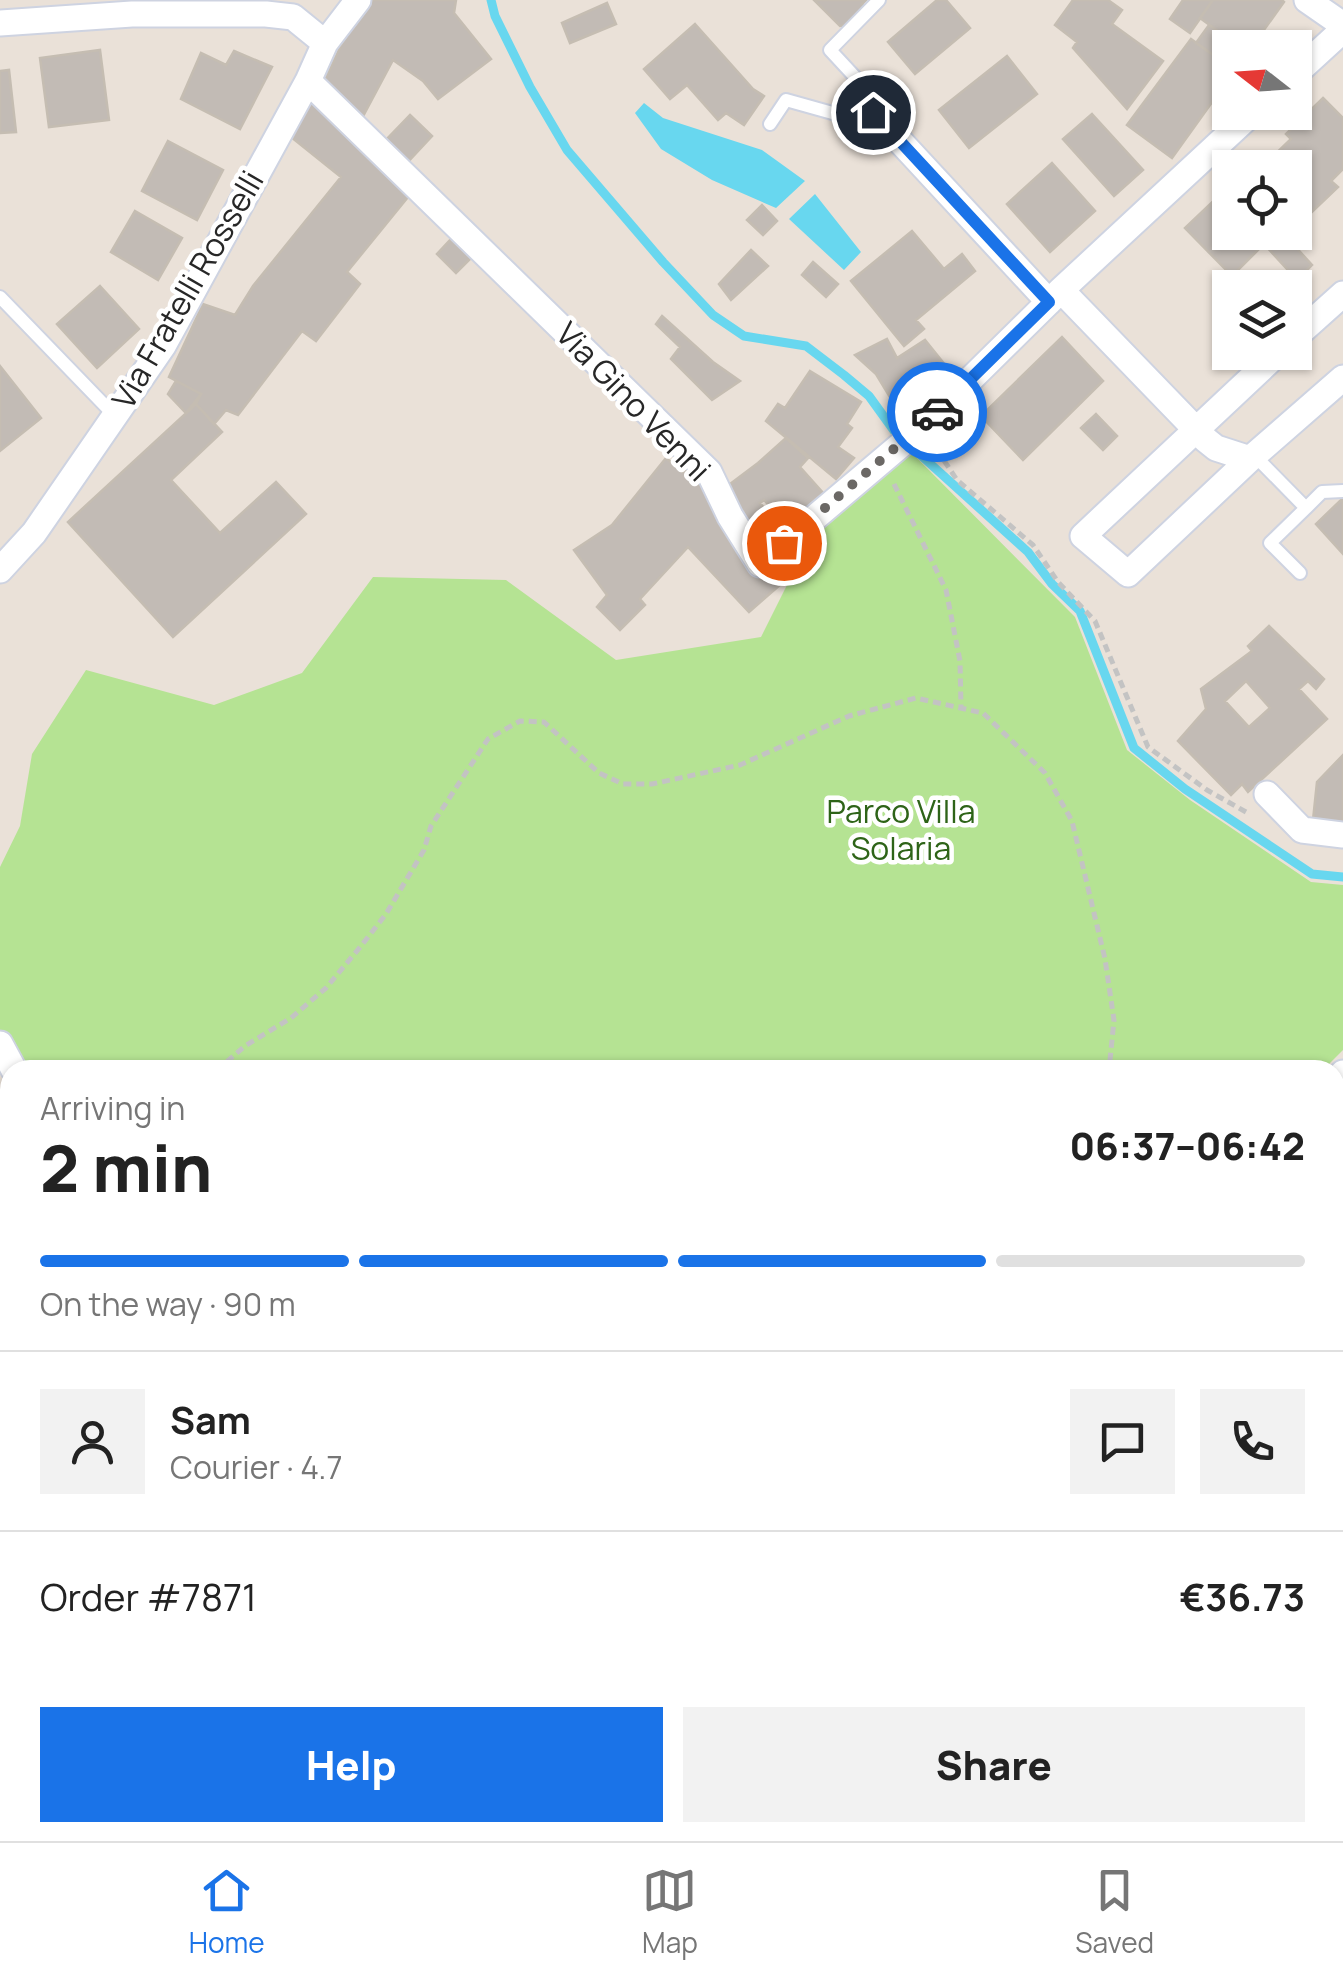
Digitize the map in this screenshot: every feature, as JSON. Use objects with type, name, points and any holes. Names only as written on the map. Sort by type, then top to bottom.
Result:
[{"type":"street","name":"Via Fratelli Rosselli","points":[[0,570],[34,534],[163,346],[308,82],[325,43],[358,0]]},
{"type":"street","points":[[1307,0],[1343,27],[1312,57]]},
{"type":"street","points":[[0,23],[262,7],[293,17],[325,43]]},
{"type":"street","name":"Via Gino Venni","points":[[308,82],[709,472],[760,564],[922,427],[1055,296],[1234,130]]},
{"type":"street","points":[[867,117],[1216,448],[1252,457]]},
{"type":"street","points":[[1312,322],[1343,294]]},
{"type":"street","points":[[1259,370],[1084,536],[1128,574],[1343,378]]},
{"type":"street","points":[[1268,794],[1302,830],[1343,834]]},
{"type":"lane","points":[[867,117],[830,50],[879,0]]},
{"type":"lane","points":[[770,124],[786,100],[867,117]]},
{"type":"lane","points":[[0,297],[115,416]]},
{"type":"lane","points":[[1252,457],[1306,508]]},
{"type":"lane","points":[[1300,573],[1270,543],[1322,492],[1343,491]]},
{"type":"path","points":[[922,427],[957,480],[1032,545],[1058,582],[1095,621],[1148,747],[1207,790],[1251,814]]},
{"type":"path","points":[[882,459],[946,590],[960,661],[961,707]]},
{"type":"path","points":[[228,1060],[326,988],[386,914],[424,850],[431,826],[488,739],[520,721],[544,722],[599,774],[624,784],[652,784],[740,765],[849,716],[916,698],[984,713],[1045,773],[1072,821],[1105,959],[1114,1020],[1110,1060]]},
{"type":"green space","name":"Parco Villa Solaria","points":[[905,446],[1075,617],[1127,750],[1190,800],[1311,882],[1343,885],[1343,1050],[1333,1060],[9,1060],[0,1044],[0,867],[20,826],[32,754],[86,670],[214,705],[302,673],[373,577],[506,580],[616,660],[761,637],[791,577],[780,557]]},
{"type":"water","points":[[644,103],[663,118],[762,150],[805,181],[776,208],[712,180],[661,149],[635,113]]},
{"type":"water","points":[[815,194],[861,252],[844,270],[789,219]]},
{"type":"building","points":[[373,0],[456,0],[454,13],[491,59],[438,99],[423,81],[393,60],[361,120],[322,86],[353,20]]},
{"type":"building","points":[[814,0],[866,0],[862,4],[868,10],[854,24],[840,26]]},
{"type":"building","points":[[937,0],[946,0],[970,28],[915,74],[888,42]]},
{"type":"building","points":[[1073,0],[1108,0],[1122,10],[1112,24],[1163,61],[1127,109],[1073,48],[1077,42],[1055,25]]},
{"type":"building","points":[[1183,0],[1213,0],[1190,33],[1170,19]]},
{"type":"building","points":[[1213,0],[1284,2],[1264,30],[1216,30],[1200,18]]},
{"type":"building","points":[[607,3],[616,24],[570,43],[562,23]]},
{"type":"building","points":[[695,24],[753,89],[764,96],[744,125],[726,113],[718,120],[687,85],[670,99],[644,69]]},
{"type":"building","points":[[1209,25],[1216,30],[1212,30],[1212,54],[1196,43]]},
{"type":"building","points":[[1191,39],[1212,54],[1212,102],[1172,158],[1127,125]]},
{"type":"building","points":[[100,50],[109,120],[49,127],[40,58]]},
{"type":"building","points":[[234,51],[272,67],[240,129],[181,99],[201,53],[226,65]]},
{"type":"building","points":[[1007,56],[1037,94],[969,148],[939,110]]},
{"type":"building","points":[[9,70],[16,132],[0,133],[0,71]]},
{"type":"building","points":[[315,93],[412,192],[347,272],[360,284],[316,341],[302,331],[238,415],[226,410],[214,424],[196,404],[201,394],[169,377],[203,304],[235,315],[253,286],[341,177],[291,137]]},
{"type":"building","points":[[1323,98],[1343,118],[1343,169],[1331,181],[1338,187],[1312,212],[1312,150],[1280,150],[1291,139],[1286,134],[1290,130],[1312,130],[1312,109]]},
{"type":"building","points":[[1092,114],[1143,170],[1114,196],[1063,139]]},
{"type":"building","points":[[410,115],[432,136],[406,164],[384,142]]},
{"type":"building","points":[[168,141],[223,170],[197,220],[142,191]]},
{"type":"building","points":[[1052,163],[1095,211],[1050,252],[1007,204]]},
{"type":"building","points":[[1212,202],[1212,250],[1258,250],[1238,270],[1226,270],[1185,228]]},
{"type":"building","points":[[762,205],[777,221],[763,235],[747,220]]},
{"type":"building","points":[[135,211],[182,238],[158,280],[111,252]]},
{"type":"building","points":[[912,231],[944,269],[962,254],[975,271],[916,320],[924,329],[904,346],[851,281]]},
{"type":"building","points":[[451,239],[471,258],[456,273],[437,254]]},
{"type":"building","points":[[751,250],[768,266],[731,300],[719,284]]},
{"type":"building","points":[[1270,250],[1298,250],[1312,265],[1307,270],[1288,270]]},
{"type":"building","points":[[813,262],[838,284],[826,297],[802,275]]},
{"type":"building","points":[[100,286],[139,329],[97,368],[57,324]]},
{"type":"building","points":[[662,316],[740,381],[712,400],[671,359],[680,347],[656,324]]},
{"type":"building","points":[[1062,337],[1103,381],[1023,460],[981,416]]},
{"type":"building","points":[[887,339],[897,358],[925,340],[950,371],[891,399],[876,374],[855,355]]},
{"type":"building","points":[[0,366],[41,418],[0,451]]},
{"type":"building","points":[[810,371],[861,402],[847,424],[852,428],[838,447],[854,458],[836,479],[766,421],[778,404],[785,408]]},
{"type":"building","points":[[176,381],[201,394],[186,413],[168,394]]},
{"type":"building","points":[[967,398],[978,411],[967,420],[956,408]]},
{"type":"building","points":[[196,404],[222,432],[171,480],[220,533],[276,482],[306,514],[173,637],[68,522]]},
{"type":"building","points":[[1096,414],[1117,436],[1103,450],[1081,428]]},
{"type":"building","points":[[786,438],[808,458],[800,467],[824,494],[790,528],[764,500],[760,503],[785,533],[759,554],[722,490]]},
{"type":"building","points":[[666,458],[683,472],[696,461],[781,584],[749,612],[688,547],[640,599],[645,605],[620,630],[597,607],[607,595],[574,550],[612,525]]},
{"type":"building","points":[[1343,500],[1343,554],[1316,524]]},
{"type":"building","points":[[1269,626],[1324,679],[1316,689],[1308,681],[1299,689],[1327,719],[1248,792],[1242,784],[1231,795],[1178,741],[1206,709],[1201,689],[1252,651],[1248,646]],"holes":[[[1246,681],[1270,708],[1249,727],[1225,701]]]},
{"type":"building","points":[[1343,755],[1343,828],[1313,820],[1317,782]]},
{"type":"waterway","points":[[491,0],[530,87],[567,150],[713,315],[744,336],[806,346],[869,396],[895,432],[1028,552],[1052,584],[1080,611],[1134,748],[1185,789],[1312,874],[1343,877]]},
{"type":"way so far","points":[[784,543],[937,412]]},
{"type":"route","points":[[873,112],[1049,302],[937,412]]}]
